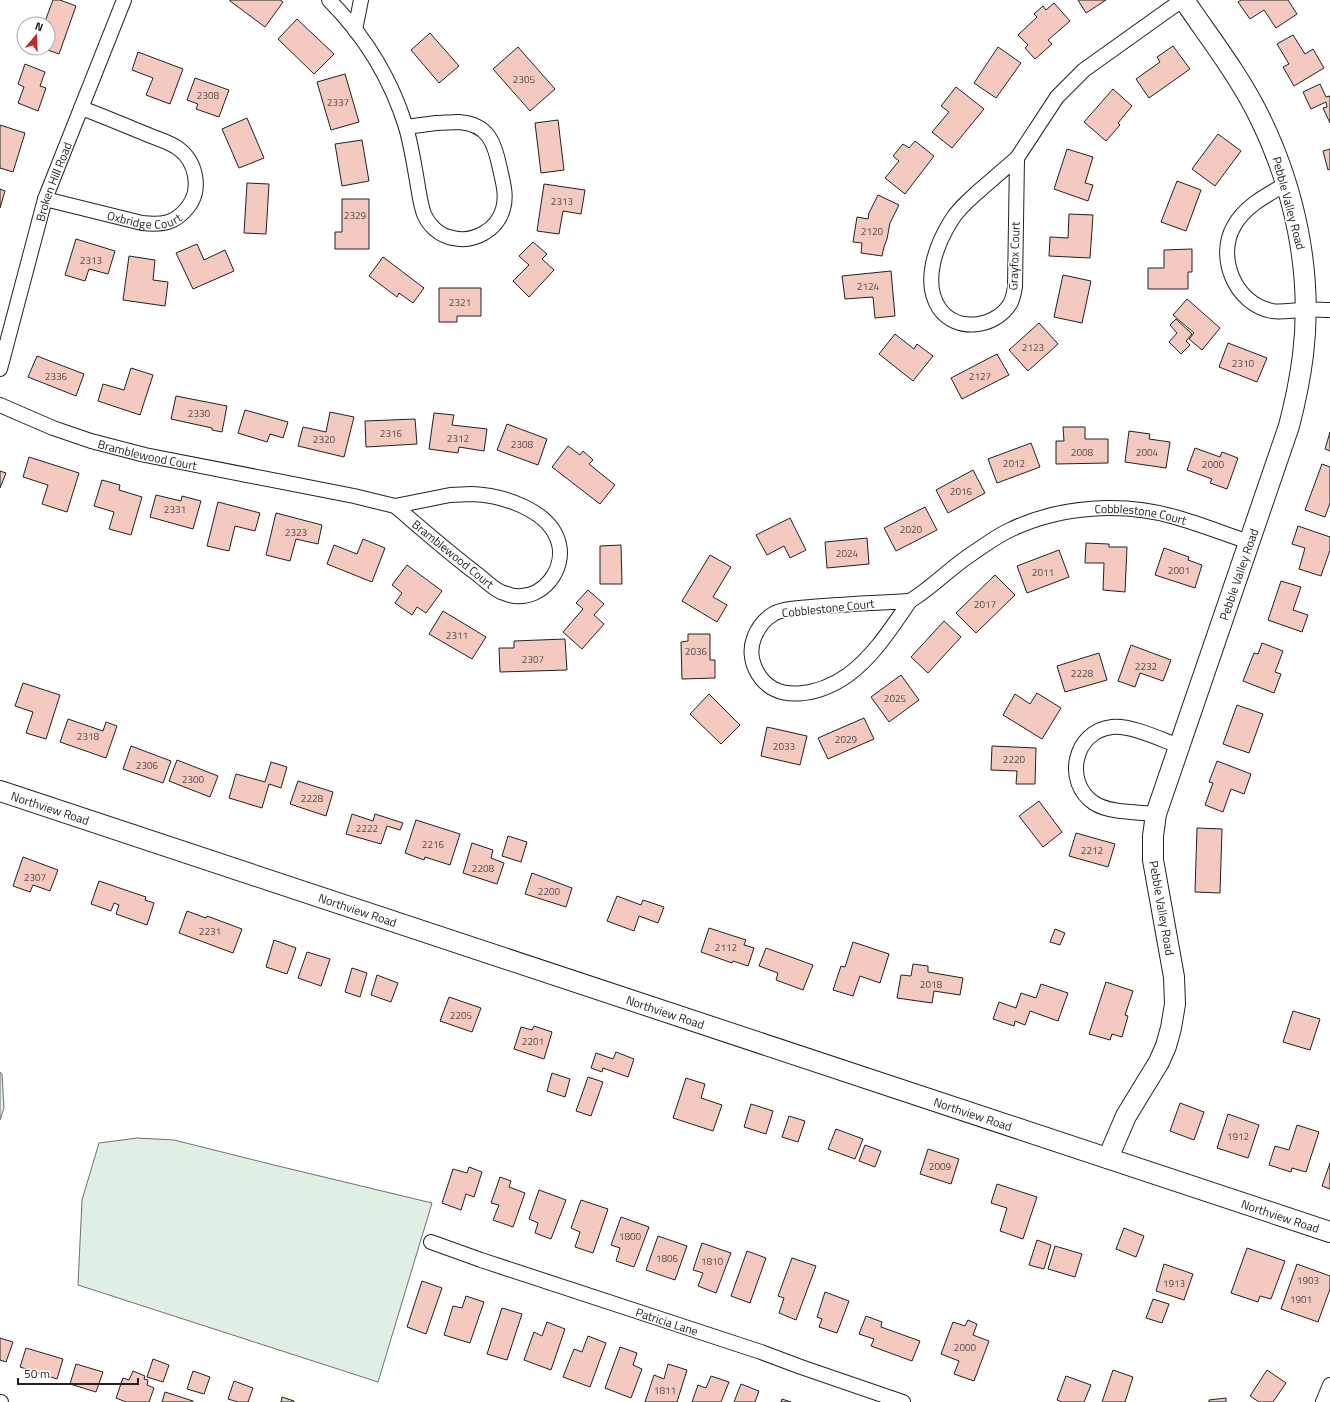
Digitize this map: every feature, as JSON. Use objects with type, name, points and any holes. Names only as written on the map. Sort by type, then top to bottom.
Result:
[{"type":"street","name":"Broken Hill Road","points":[[0,369],[45,199],[124,0]]},
{"type":"street","points":[[329,0],[355,30],[376,61],[390,86],[406,127],[420,198],[424,214],[430,224],[438,232],[449,238],[466,239],[482,235],[500,216],[505,197],[503,179],[496,149],[488,135],[480,128],[467,122],[436,123],[406,127]]},
{"type":"street","points":[[355,30],[361,0]]},
{"type":"street","name":"Grayfox Court","points":[[1017,158],[1015,287],[1010,303],[1003,312],[987,322],[976,325],[955,321],[940,309],[933,291],[933,268],[935,257],[941,239],[952,220],[961,208],[1017,158],[1057,97],[1072,81],[1084,70],[1183,0]]},
{"type":"street","name":"Pebble Valley Road","points":[[1108,1158],[1126,1116],[1149,1081],[1159,1062],[1172,1028],[1175,1004],[1174,977],[1153,860],[1153,836],[1156,814],[1289,426],[1297,395],[1303,355],[1305,276],[1302,248],[1300,233],[1278,160],[1258,113],[1236,76],[1183,0]]},
{"type":"street","name":"Oxbridge Court","points":[[45,199],[75,208],[142,223],[158,225],[176,218],[185,211],[191,203],[195,193],[196,182],[194,170],[189,160],[181,151],[170,144],[81,108]]},
{"type":"street","points":[[1286,184],[1252,205],[1242,213],[1233,226],[1228,240],[1227,253],[1228,265],[1232,278],[1238,289],[1245,297],[1260,307],[1272,312],[1305,309],[1330,310]]},
{"type":"street","name":"Bramblewood Court","points":[[0,405],[53,428],[90,441],[144,455],[354,496],[395,506],[450,495],[472,494],[497,497],[519,504],[538,515],[546,522],[552,529],[559,544],[560,559],[558,566],[547,585],[538,592],[515,596],[499,591],[445,549],[395,506]]},
{"type":"street","name":"Cobblestone Court","points":[[910,601],[843,604],[776,612],[762,622],[752,643],[751,654],[756,672],[764,682],[775,690],[788,694],[800,694],[831,685],[848,675],[867,658],[880,644],[910,601],[920,595],[972,553],[1011,529],[1040,519],[1080,509],[1104,508],[1145,511],[1174,516],[1249,542]]},
{"type":"street","points":[[1156,814],[1107,809],[1094,803],[1083,793],[1079,785],[1076,773],[1076,761],[1084,742],[1094,733],[1112,727],[1129,728],[1179,746]]},
{"type":"street","name":"Northview Road","points":[[0,790],[1330,1232]]},
{"type":"street","name":"Patricia Lane","points":[[431,1242],[481,1260],[761,1352],[903,1402]]},
{"type":"street","points":[[1323,1402],[1330,1385]]},
{"type":"green space","points":[[0,1072],[2,1074],[4,1108],[0,1120]]},
{"type":"green space","points":[[137,1138],[174,1140],[432,1203],[378,1382],[78,1285],[82,1200],[99,1143]]},
{"type":"building","points":[[53,0],[60,0],[76,6],[59,54],[56,53],[56,16],[47,16]]},
{"type":"building","points":[[230,0],[280,0],[283,2],[265,27]]},
{"type":"building","points":[[1078,0],[1106,0],[1086,13]]},
{"type":"building","points":[[1241,0],[1288,0],[1297,14],[1276,28],[1264,10],[1250,19],[1238,2]]},
{"type":"building","points":[[1054,3],[1070,21],[1048,40],[1052,44],[1035,59],[1025,48],[1028,45],[1018,35],[1037,17],[1034,14],[1043,6],[1046,10]]},
{"type":"building","points":[[297,19],[334,54],[314,74],[278,39]]},
{"type":"building","points":[[430,33],[459,66],[439,83],[411,50]]},
{"type":"building","points":[[1293,35],[1305,54],[1313,49],[1324,68],[1294,86],[1283,67],[1289,64],[1277,44]]},
{"type":"building","points":[[1173,46],[1190,69],[1149,98],[1136,79],[1160,62],[1157,57]]},
{"type":"building","points":[[518,47],[555,89],[530,111],[493,69]]},
{"type":"building","points":[[998,47],[1021,63],[996,98],[974,83]]},
{"type":"building","points":[[138,52],[183,69],[170,104],[146,95],[153,78],[132,70]]},
{"type":"building","points":[[25,64],[45,72],[40,86],[46,88],[38,111],[18,103],[24,87],[18,84]]},
{"type":"building","points":[[345,74],[359,122],[331,130],[317,82]]},
{"type":"building","points":[[195,78],[229,90],[219,117],[196,109],[198,104],[187,100]]},
{"type":"building","points":[[1320,84],[1326,97],[1330,96],[1330,123],[1323,108],[1327,107],[1326,102],[1311,109],[1303,92]]},
{"type":"building","points":[[956,87],[984,109],[952,148],[932,132],[949,112],[941,106]]},
{"type":"building","points":[[1113,89],[1132,106],[1118,123],[1120,125],[1106,141],[1084,122]]},
{"type":"building","points":[[247,118],[264,158],[239,168],[222,129]]},
{"type":"building","points":[[558,120],[564,170],[541,173],[535,123]]},
{"type":"building","points":[[0,125],[25,133],[13,172],[0,168]]},
{"type":"building","points":[[1218,134],[1241,151],[1215,186],[1192,169]]},
{"type":"building","points":[[362,140],[369,181],[342,186],[335,144]]},
{"type":"building","points":[[915,141],[934,156],[905,194],[885,178],[899,161],[893,156],[903,144],[909,148]]},
{"type":"building","points":[[1067,149],[1093,157],[1085,183],[1093,185],[1088,201],[1054,189]]},
{"type":"building","points":[[1330,149],[1330,169],[1328,170],[1323,151]]},
{"type":"building","points":[[1177,181],[1201,190],[1186,231],[1161,222]]},
{"type":"building","points":[[247,183],[269,184],[266,234],[244,233]]},
{"type":"building","points":[[544,184],[585,190],[581,214],[563,211],[559,234],[537,231]]},
{"type":"building","points":[[0,189],[5,191],[0,208]]},
{"type":"building","points":[[878,195],[899,205],[890,223],[882,256],[861,253],[862,243],[853,242],[857,217],[868,219],[869,213]]},
{"type":"building","points":[[342,199],[369,199],[369,249],[335,249],[335,232],[342,232]]},
{"type":"building","points":[[1069,214],[1093,215],[1090,258],[1049,256],[1050,237],[1068,238]]},
{"type":"building","points":[[76,239],[115,251],[108,274],[89,269],[85,281],[65,275]]},
{"type":"building","points":[[533,242],[547,254],[542,259],[554,270],[529,297],[513,281],[529,265],[519,256]]},
{"type":"building","points":[[197,244],[204,260],[225,250],[234,271],[193,289],[176,253]]},
{"type":"building","points":[[1192,249],[1192,272],[1188,272],[1188,289],[1148,289],[1148,268],[1164,268],[1164,250]]},
{"type":"building","points":[[129,256],[155,260],[153,280],[168,282],[165,306],[123,300]]},
{"type":"building","points":[[383,257],[424,288],[413,303],[399,293],[397,297],[369,276]]},
{"type":"building","points":[[891,271],[895,316],[875,318],[873,297],[845,299],[842,276]]},
{"type":"building","points":[[1063,275],[1091,281],[1082,323],[1054,317]]},
{"type":"building","points":[[439,288],[481,288],[481,316],[457,316],[457,322],[439,322]]},
{"type":"building","points":[[1187,299],[1220,328],[1202,350],[1189,339],[1194,333],[1173,315]]},
{"type":"building","points":[[1176,319],[1192,334],[1186,341],[1190,345],[1181,354],[1169,342],[1177,333],[1170,325]]},
{"type":"building","points":[[1039,323],[1058,344],[1028,371],[1009,350]]},
{"type":"building","points":[[895,334],[914,349],[917,344],[933,356],[913,381],[879,354]]},
{"type":"building","points":[[1228,343],[1267,358],[1257,382],[1219,367]]},
{"type":"building","points":[[997,354],[1009,375],[962,399],[951,378]]},
{"type":"building","points":[[37,356],[84,374],[76,396],[28,377]]},
{"type":"building","points":[[131,368],[153,375],[140,415],[98,401],[103,384],[124,390]]},
{"type":"building","points":[[176,396],[227,406],[222,432],[212,430],[212,428],[171,419]]},
{"type":"building","points":[[245,410],[288,422],[283,438],[270,434],[267,442],[238,433]]},
{"type":"building","points":[[330,412],[354,417],[344,457],[298,446],[303,427],[326,432]]},
{"type":"building","points":[[434,413],[454,415],[452,425],[487,429],[484,451],[459,447],[458,453],[429,449]]},
{"type":"building","points":[[415,419],[417,444],[366,447],[365,421]]},
{"type":"building","points":[[507,424],[547,439],[538,465],[497,450]]},
{"type":"building","points":[[1063,427],[1085,427],[1085,439],[1108,439],[1108,463],[1056,464],[1056,441],[1064,441]]},
{"type":"building","points":[[1129,431],[1150,434],[1149,439],[1170,442],[1166,468],[1125,462]]},
{"type":"building","points":[[1330,432],[1330,451],[1325,449]]},
{"type":"building","points":[[1031,443],[1040,467],[997,483],[988,459]]},
{"type":"building","points":[[568,446],[580,455],[583,451],[593,460],[589,464],[615,485],[600,504],[552,467]]},
{"type":"building","points":[[1195,448],[1220,457],[1222,452],[1238,458],[1227,489],[1210,483],[1212,479],[1187,470]]},
{"type":"building","points":[[29,457],[79,473],[67,512],[42,504],[48,485],[23,477]]},
{"type":"building","points":[[1322,464],[1330,467],[1330,503],[1325,517],[1305,510]]},
{"type":"building","points":[[973,470],[985,493],[948,513],[936,490]]},
{"type":"building","points":[[0,471],[6,473],[0,488]]},
{"type":"building","points":[[102,480],[120,485],[119,490],[142,497],[131,535],[109,529],[114,512],[94,506]]},
{"type":"building","points":[[156,495],[181,501],[182,496],[201,501],[193,529],[150,517]]},
{"type":"building","points":[[218,502],[260,513],[255,531],[235,526],[229,551],[207,546]]},
{"type":"building","points":[[925,507],[937,530],[896,551],[884,528]]},
{"type":"building","points":[[276,513],[322,525],[318,544],[296,539],[290,561],[266,555]]},
{"type":"building","points":[[790,518],[806,550],[790,558],[784,546],[767,555],[756,535]]},
{"type":"building","points":[[1298,526],[1330,537],[1330,550],[1321,576],[1299,569],[1305,548],[1292,544]]},
{"type":"building","points":[[867,538],[869,564],[827,568],[825,542]]},
{"type":"building","points":[[363,539],[385,548],[372,582],[327,564],[334,545],[357,554]]},
{"type":"building","points":[[1086,543],[1109,544],[1109,547],[1127,547],[1125,592],[1103,590],[1104,563],[1085,563]]},
{"type":"building","points":[[621,545],[622,584],[600,584],[600,546]]},
{"type":"building","points":[[1164,548],[1189,557],[1188,560],[1202,565],[1195,588],[1155,575]]},
{"type":"building","points":[[1059,550],[1069,577],[1027,593],[1017,566]]},
{"type":"building","points":[[710,555],[731,567],[713,597],[727,605],[717,622],[682,601]]},
{"type":"building","points":[[407,565],[442,591],[426,613],[417,607],[412,615],[395,603],[402,593],[392,585]]},
{"type":"building","points":[[995,575],[1015,595],[976,633],[956,613]]},
{"type":"building","points":[[1281,581],[1301,587],[1293,610],[1308,615],[1302,632],[1268,620]]},
{"type":"building","points":[[588,590],[604,604],[594,615],[604,624],[582,649],[563,632],[583,609],[576,603]]},
{"type":"building","points":[[443,611],[486,637],[472,659],[429,634]]},
{"type":"building","points":[[944,621],[961,637],[928,673],[911,657]]},
{"type":"building","points":[[688,634],[710,634],[710,660],[715,660],[715,678],[682,679],[681,642],[688,641]]},
{"type":"building","points":[[565,639],[567,670],[500,672],[499,648],[514,648],[514,641]]},
{"type":"building","points":[[1262,643],[1283,651],[1275,672],[1281,674],[1274,693],[1243,681],[1254,653],[1258,654]]},
{"type":"building","points":[[1131,645],[1171,660],[1163,681],[1140,673],[1135,687],[1118,681]]},
{"type":"building","points":[[1099,653],[1107,680],[1065,692],[1057,666]]},
{"type":"building","points":[[901,675],[919,700],[889,722],[871,697]]},
{"type":"building","points":[[23,683],[60,695],[46,739],[26,733],[33,712],[15,706]]},
{"type":"building","points":[[1037,693],[1061,708],[1042,739],[1003,715],[1015,694],[1030,704]]},
{"type":"building","points":[[709,694],[740,725],[721,744],[690,714]]},
{"type":"building","points":[[1237,705],[1263,714],[1249,753],[1223,744]]},
{"type":"building","points":[[864,718],[874,739],[828,759],[818,738]]},
{"type":"building","points":[[68,719],[103,731],[106,722],[117,726],[106,758],[60,742]]},
{"type":"building","points":[[767,727],[807,736],[800,765],[761,756]]},
{"type":"building","points":[[131,746],[171,761],[163,783],[123,769]]},
{"type":"building","points":[[992,746],[1036,748],[1035,784],[1016,784],[1017,771],[991,770]]},
{"type":"building","points":[[177,760],[218,776],[210,797],[169,781]]},
{"type":"building","points":[[1217,761],[1251,774],[1244,794],[1231,789],[1223,812],[1205,805],[1213,783],[1209,782]]},
{"type":"building","points":[[271,762],[287,767],[281,788],[269,784],[262,808],[229,798],[236,774],[265,782]]},
{"type":"building","points":[[298,781],[333,792],[326,816],[290,804]]},
{"type":"building","points":[[1039,801],[1062,832],[1043,847],[1019,816]]},
{"type":"building","points":[[352,814],[373,821],[375,814],[403,823],[400,830],[387,826],[381,844],[346,834]]},
{"type":"building","points":[[416,820],[460,834],[450,865],[425,857],[424,860],[405,853]]},
{"type":"building","points":[[1197,828],[1222,829],[1220,893],[1195,892]]},
{"type":"building","points":[[1076,833],[1115,844],[1108,867],[1069,856]]},
{"type":"building","points":[[508,836],[527,842],[521,862],[502,856]]},
{"type":"building","points":[[472,843],[493,850],[491,858],[504,863],[497,884],[463,873]]},
{"type":"building","points":[[23,857],[58,870],[50,891],[33,885],[30,892],[13,886]]},
{"type":"building","points":[[532,873],[572,888],[566,907],[525,894]]},
{"type":"building","points":[[99,881],[146,897],[145,900],[154,903],[147,925],[116,914],[119,905],[114,903],[111,911],[91,904]]},
{"type":"building","points":[[617,896],[641,905],[643,900],[664,907],[658,923],[639,916],[634,931],[607,921]]},
{"type":"building","points":[[187,911],[206,918],[207,916],[242,929],[233,953],[179,933]]},
{"type":"building","points":[[709,928],[746,940],[744,945],[754,948],[748,966],[733,961],[732,963],[701,952]]},
{"type":"building","points":[[1055,929],[1065,933],[1060,945],[1050,942]]},
{"type":"building","points":[[274,940],[296,948],[287,974],[266,967]]},
{"type":"building","points":[[853,942],[889,954],[880,983],[860,976],[853,996],[833,990],[841,966],[845,967]]},
{"type":"building","points":[[766,948],[813,965],[803,990],[776,980],[778,973],[759,966]]},
{"type":"building","points":[[307,952],[330,959],[321,986],[298,978]]},
{"type":"building","points":[[913,964],[928,966],[928,972],[963,978],[960,995],[934,991],[932,1003],[897,998],[901,975],[911,976]]},
{"type":"building","points":[[352,968],[367,973],[360,997],[345,992]]},
{"type":"building","points":[[377,975],[398,983],[391,1002],[371,995]]},
{"type":"building","points":[[1106,982],[1133,991],[1125,1015],[1128,1016],[1122,1037],[1112,1034],[1110,1040],[1089,1034]]},
{"type":"building","points":[[1041,984],[1068,993],[1058,1021],[1030,1011],[1025,1025],[1015,1021],[1014,1026],[993,1019],[999,1002],[1016,1008],[1021,993],[1036,998]]},
{"type":"building","points":[[449,997],[481,1008],[472,1032],[440,1021]]},
{"type":"building","points":[[1293,1011],[1320,1019],[1310,1050],[1283,1042]]},
{"type":"building","points":[[534,1026],[552,1032],[544,1059],[514,1049],[521,1027],[532,1030]]},
{"type":"building","points":[[616,1052],[634,1059],[628,1077],[603,1068],[602,1072],[591,1068],[596,1053],[613,1059]]},
{"type":"building","points":[[552,1073],[570,1079],[565,1097],[547,1091]]},
{"type":"building","points":[[588,1077],[603,1082],[591,1116],[576,1111]]},
{"type":"building","points":[[686,1078],[705,1084],[701,1098],[722,1105],[713,1131],[673,1118]]},
{"type":"building","points":[[1180,1103],[1204,1112],[1194,1140],[1170,1131]]},
{"type":"building","points":[[751,1104],[773,1111],[766,1134],[744,1127]]},
{"type":"building","points":[[1228,1114],[1259,1125],[1248,1158],[1217,1148]]},
{"type":"building","points":[[789,1116],[805,1121],[798,1142],[782,1137]]},
{"type":"building","points":[[1297,1125],[1319,1132],[1306,1172],[1292,1168],[1291,1172],[1269,1165],[1275,1146],[1289,1150]]},
{"type":"building","points":[[836,1129],[863,1139],[855,1159],[828,1149]]},
{"type":"building","points":[[865,1145],[881,1151],[875,1167],[859,1161]]},
{"type":"building","points":[[928,1149],[959,1159],[951,1184],[920,1174]]},
{"type":"building","points":[[1330,1163],[1330,1189],[1322,1186]]},
{"type":"building","points":[[469,1167],[482,1172],[474,1197],[466,1194],[461,1210],[442,1203],[453,1169],[467,1173]]},
{"type":"building","points":[[500,1177],[511,1181],[509,1187],[525,1193],[513,1227],[493,1220],[499,1205],[491,1203]]},
{"type":"building","points":[[997,1184],[1037,1197],[1023,1239],[1000,1231],[1007,1208],[991,1203]]},
{"type":"building","points":[[539,1190],[566,1200],[551,1239],[535,1233],[538,1223],[529,1219]]},
{"type":"building","points":[[581,1200],[608,1209],[593,1253],[575,1247],[580,1232],[571,1228]]},
{"type":"building","points":[[621,1217],[649,1227],[634,1267],[616,1261],[620,1248],[611,1245]]},
{"type":"building","points":[[1124,1228],[1144,1236],[1136,1257],[1116,1249]]},
{"type":"building","points":[[658,1236],[687,1246],[675,1280],[646,1270]]},
{"type":"building","points":[[1037,1240],[1051,1245],[1044,1269],[1029,1265]]},
{"type":"building","points":[[702,1243],[731,1253],[716,1293],[698,1286],[703,1273],[693,1270]]},
{"type":"building","points":[[1055,1246],[1082,1254],[1075,1277],[1048,1269]]},
{"type":"building","points":[[1247,1248],[1285,1261],[1271,1299],[1260,1296],[1258,1302],[1231,1293]]},
{"type":"building","points":[[747,1251],[766,1258],[750,1303],[731,1296]]},
{"type":"building","points":[[792,1258],[816,1266],[796,1320],[779,1313],[784,1298],[778,1296]]},
{"type":"building","points":[[1164,1264],[1193,1274],[1184,1300],[1156,1291]]},
{"type":"building","points":[[1297,1264],[1330,1276],[1330,1289],[1318,1322],[1281,1309]]},
{"type":"building","points":[[422,1281],[442,1288],[426,1334],[407,1327]]},
{"type":"building","points":[[825,1292],[849,1301],[837,1333],[819,1327],[822,1319],[817,1317]]},
{"type":"building","points":[[466,1296],[484,1302],[470,1343],[444,1335],[453,1306],[462,1308]]},
{"type":"building","points":[[1153,1299],[1169,1304],[1162,1323],[1146,1318]]},
{"type":"building","points":[[502,1308],[522,1314],[507,1360],[487,1354]]},
{"type":"building","points":[[866,1316],[882,1322],[881,1327],[920,1341],[912,1361],[871,1346],[874,1339],[859,1334]]},
{"type":"building","points":[[968,1320],[977,1324],[973,1335],[989,1341],[974,1381],[954,1374],[959,1361],[941,1354],[953,1322],[965,1326]]},
{"type":"building","points":[[547,1322],[565,1329],[551,1370],[524,1360],[534,1332],[542,1336]]},
{"type":"building","points":[[588,1336],[606,1343],[590,1387],[563,1377],[574,1349],[582,1352]]},
{"type":"building","points":[[0,1338],[13,1342],[6,1362],[0,1360]]},
{"type":"building","points":[[620,1347],[637,1353],[633,1365],[642,1369],[631,1398],[605,1388]]},
{"type":"building","points":[[26,1348],[63,1359],[57,1379],[20,1367]]},
{"type":"building","points":[[153,1359],[169,1365],[163,1382],[147,1377]]},
{"type":"building","points":[[76,1364],[103,1372],[96,1392],[70,1384]]},
{"type":"building","points":[[668,1364],[687,1370],[677,1402],[645,1402],[654,1375],[664,1379]]},
{"type":"building","points":[[1113,1370],[1133,1377],[1125,1402],[1102,1402]]},
{"type":"building","points":[[1267,1370],[1286,1383],[1273,1402],[1259,1402],[1250,1396]]},
{"type":"building","points":[[133,1371],[145,1376],[144,1379],[148,1380],[147,1385],[154,1388],[149,1402],[126,1402],[116,1398],[123,1378],[129,1380]]},
{"type":"building","points":[[193,1371],[210,1377],[204,1394],[187,1389]]},
{"type":"building","points":[[711,1376],[729,1382],[721,1402],[692,1402],[698,1385],[706,1388]]},
{"type":"building","points":[[1066,1376],[1091,1385],[1084,1402],[1062,1402],[1057,1400]]},
{"type":"building","points":[[234,1381],[253,1388],[248,1402],[238,1402],[228,1399]]},
{"type":"building","points":[[741,1384],[759,1391],[755,1402],[734,1402]]},
{"type":"building","points":[[165,1392],[193,1401],[193,1402],[162,1402]]},
{"type":"building","points":[[282,1397],[294,1401],[294,1402],[281,1402]]},
{"type":"building","points":[[1226,1398],[1226,1402],[1209,1402],[1209,1400]]},
{"type":"building","points":[[782,1399],[791,1402],[781,1402]]}]
